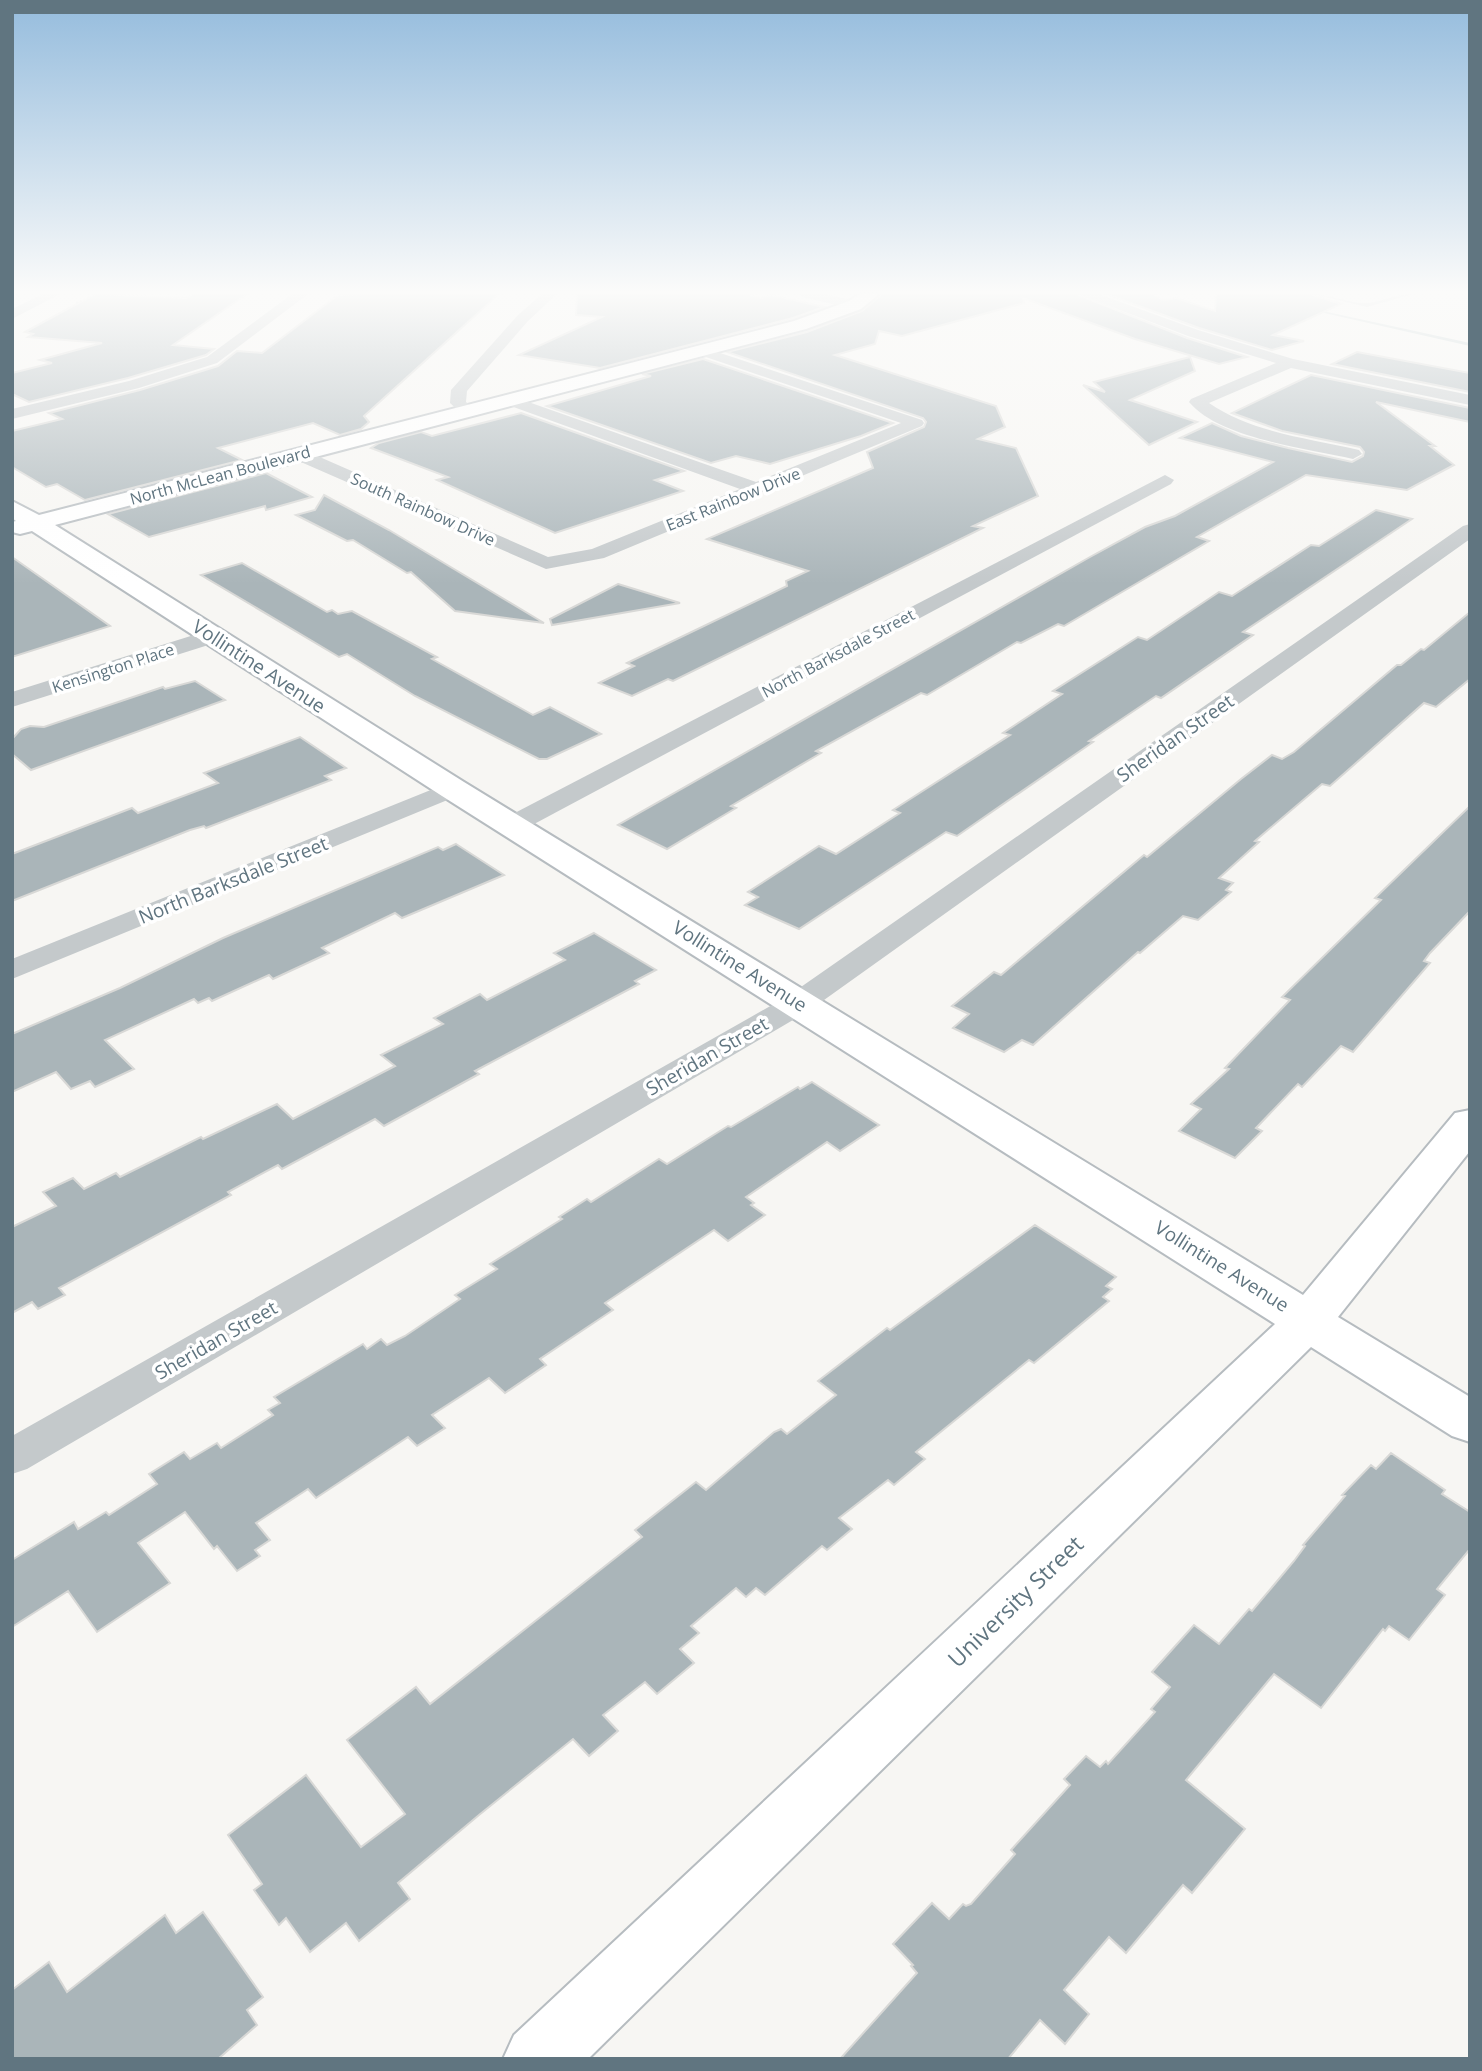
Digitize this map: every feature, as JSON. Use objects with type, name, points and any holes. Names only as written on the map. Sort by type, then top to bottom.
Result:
[{"type":"street","points":[[12,414],[110,391]]},
{"type":"street","points":[[459,391],[458,402],[468,411]]},
{"type":"street","name":"North McLean Boulevard","points":[[20,520],[300,455],[551,391]]},
{"type":"street","name":"East Rainbow Drive","points":[[546,563],[597,554],[916,423],[820,391]]},
{"type":"street","points":[[1224,391],[1197,402],[1225,421],[1353,454]]},
{"type":"street","points":[[1424,391],[1470,400]]},
{"type":"street","points":[[511,401],[757,489]]},
{"type":"street","name":"South Rainbow Drive","points":[[300,455],[546,563]]},
{"type":"street","name":"North Barksdale Street","points":[[512,825],[1165,480]]},
{"type":"street","name":"Vollintine Avenue","points":[[20,520],[213,636],[453,789],[1470,1422]]},
{"type":"street","name":"Sheridan Street","points":[[12,1457],[799,1003],[1470,530]]},
{"type":"street","name":"Kensington Place","points":[[12,700],[213,636]]},
{"type":"street","name":"North Barksdale Street","points":[[12,970],[453,789]]},
{"type":"street","name":"University Street","points":[[538,2059],[1309,1320],[1470,1123]]},
{"type":"building","points":[[12,391],[76,391],[29,402],[12,394]]},
{"type":"building","points":[[137,391],[392,391],[364,416],[369,422],[361,429],[340,435],[313,423],[218,448],[242,460],[85,500],[57,484],[46,487],[12,467],[12,431],[62,419],[49,413]]},
{"type":"building","points":[[600,391],[797,391],[893,423],[861,436],[770,464],[736,456],[711,463],[547,406]]},
{"type":"building","points":[[842,391],[948,391],[996,406],[1005,427],[978,439],[1016,448],[1038,496],[973,526],[983,528],[673,681],[668,679],[632,696],[599,683],[634,666],[627,663],[787,586],[786,581],[808,571],[707,539],[873,468],[867,452],[924,427],[926,422],[923,418]]},
{"type":"building","points":[[1089,391],[1151,391],[1130,400],[1197,422],[1149,445]]},
{"type":"building","points":[[1278,391],[1386,391],[1470,408],[1470,422],[1376,402],[1435,446],[1430,446],[1454,465],[1407,490],[1306,475],[1197,537],[1209,541],[1064,626],[1058,624],[1021,643],[1017,642],[927,695],[921,693],[816,751],[821,753],[731,806],[736,808],[667,849],[618,825],[1090,557],[1145,527],[1175,516],[1273,462],[1180,438],[1212,423],[1241,436],[1352,462],[1363,456],[1364,452],[1360,447],[1282,431],[1232,413]]},
{"type":"building","points":[[521,413],[684,471],[655,480],[683,491],[555,533],[437,480],[448,477],[371,448],[379,443],[421,432],[432,436]]},
{"type":"building","points":[[266,473],[312,497],[266,510],[265,506],[149,537],[108,514]]},
{"type":"building","points":[[324,495],[389,530],[544,623],[455,611],[411,572],[407,573],[353,540],[347,541],[296,515],[315,510]]},
{"type":"building","points":[[1376,510],[1412,519],[1243,632],[1253,635],[1161,698],[1156,696],[1089,741],[1093,742],[957,836],[946,832],[799,929],[745,905],[758,897],[748,892],[819,846],[836,854],[900,813],[893,810],[1010,735],[1003,733],[1062,694],[1053,691],[1138,637],[1147,640],[1219,592],[1232,596],[1311,545],[1319,546]]},
{"type":"building","points":[[12,557],[110,626],[12,657]]},
{"type":"building","points":[[242,563],[327,612],[332,610],[338,614],[352,611],[437,657],[432,659],[533,715],[550,707],[601,734],[547,759],[539,759],[415,696],[347,654],[339,657],[201,575]]},
{"type":"building","points":[[618,584],[680,603],[552,625],[550,619]]},
{"type":"building","points":[[1470,612],[1470,679],[1436,707],[1424,703],[1330,786],[1322,784],[1255,841],[1259,842],[1219,878],[1233,883],[1226,890],[1231,892],[1198,920],[1183,916],[1033,1045],[1022,1040],[1004,1052],[953,1028],[969,1014],[952,1006],[994,972],[1001,975],[1144,855],[1147,857],[1272,755],[1282,759],[1294,752],[1397,665],[1401,665],[1421,649],[1424,650]]},
{"type":"building","points":[[195,681],[225,700],[31,770],[12,754],[12,739],[21,729],[30,726],[44,727],[163,687],[165,689]]},
{"type":"building","points":[[300,737],[346,768],[325,776],[331,780],[206,828],[204,826],[190,830],[12,901],[12,854],[132,808],[138,813],[218,783],[204,773]]},
{"type":"building","points":[[1470,806],[1470,911],[1430,953],[1424,961],[1430,963],[1353,1052],[1341,1046],[1302,1087],[1298,1084],[1256,1128],[1262,1131],[1235,1158],[1179,1131],[1201,1109],[1191,1104],[1229,1069],[1225,1068],[1290,1000],[1282,997],[1381,900],[1375,898]]},
{"type":"building","points":[[456,844],[504,875],[402,918],[395,913],[322,948],[329,953],[273,979],[269,975],[212,1001],[209,998],[198,1003],[194,999],[105,1040],[134,1069],[95,1087],[90,1081],[71,1089],[56,1072],[12,1092],[12,1034],[120,988],[223,938],[438,847],[443,850]]},
{"type":"building","points":[[594,933],[656,970],[635,981],[639,984],[475,1071],[479,1074],[384,1126],[375,1119],[282,1169],[278,1165],[228,1192],[231,1195],[59,1288],[65,1295],[38,1309],[32,1302],[12,1313],[12,1227],[56,1206],[43,1192],[73,1178],[84,1189],[116,1173],[120,1177],[201,1137],[203,1139],[277,1104],[293,1119],[395,1066],[381,1055],[443,1024],[434,1018],[480,994],[487,1000],[565,960],[554,953]]},
{"type":"building","points":[[812,1082],[879,1125],[840,1151],[827,1142],[746,1197],[754,1203],[751,1205],[765,1215],[728,1241],[714,1230],[605,1303],[613,1310],[540,1359],[546,1365],[505,1393],[489,1378],[432,1415],[445,1428],[417,1446],[408,1437],[316,1498],[308,1489],[256,1523],[270,1540],[255,1550],[260,1556],[237,1571],[217,1546],[214,1549],[185,1512],[138,1543],[170,1583],[97,1632],[68,1591],[12,1627],[12,1560],[74,1522],[78,1529],[106,1512],[109,1515],[157,1484],[149,1474],[184,1452],[190,1459],[217,1443],[221,1448],[273,1415],[268,1410],[280,1403],[274,1397],[363,1344],[367,1349],[381,1339],[387,1345],[405,1336],[460,1299],[455,1295],[497,1269],[490,1264],[562,1219],[559,1217],[587,1199],[591,1202],[659,1159],[667,1164],[728,1126],[731,1127],[798,1087],[800,1089]]},
{"type":"building","points":[[1035,1225],[1116,1277],[1106,1286],[1112,1289],[1103,1297],[1109,1301],[1034,1363],[1029,1360],[916,1452],[925,1459],[894,1485],[888,1480],[839,1518],[852,1529],[827,1550],[822,1546],[765,1595],[756,1588],[746,1597],[736,1588],[691,1626],[699,1633],[680,1649],[694,1663],[657,1694],[645,1682],[603,1715],[618,1731],[589,1756],[573,1739],[479,1815],[398,1883],[410,1899],[359,1941],[346,1923],[310,1952],[286,1918],[279,1925],[254,1890],[262,1884],[228,1835],[306,1775],[361,1847],[405,1814],[347,1740],[416,1687],[430,1704],[642,1537],[635,1530],[696,1482],[706,1490],[774,1432],[781,1429],[787,1434],[836,1395],[818,1381],[887,1328],[890,1330]]},
{"type":"building","points":[[1391,1453],[1445,1490],[1442,1494],[1470,1512],[1470,1549],[1437,1589],[1445,1595],[1409,1640],[1389,1626],[1385,1631],[1383,1629],[1321,1708],[1274,1674],[1186,1780],[1245,1829],[1192,1893],[1183,1885],[1126,1953],[1109,1937],[1064,1990],[1089,2014],[1065,2044],[1040,2020],[1008,2059],[840,2059],[917,1973],[893,1944],[932,1903],[949,1919],[963,1904],[971,1904],[1015,1854],[1011,1850],[1070,1785],[1064,1779],[1086,1756],[1100,1767],[1106,1761],[1108,1764],[1155,1712],[1151,1709],[1170,1687],[1152,1672],[1194,1625],[1219,1644],[1249,1609],[1252,1611],[1294,1561],[1305,1546],[1303,1545],[1345,1496],[1342,1495],[1371,1465],[1376,1469]]},
{"type":"building","points":[[203,1912],[263,1997],[247,2010],[257,2025],[218,2059],[12,2059],[12,1990],[49,1962],[67,1992],[165,1915],[176,1933]]}]
